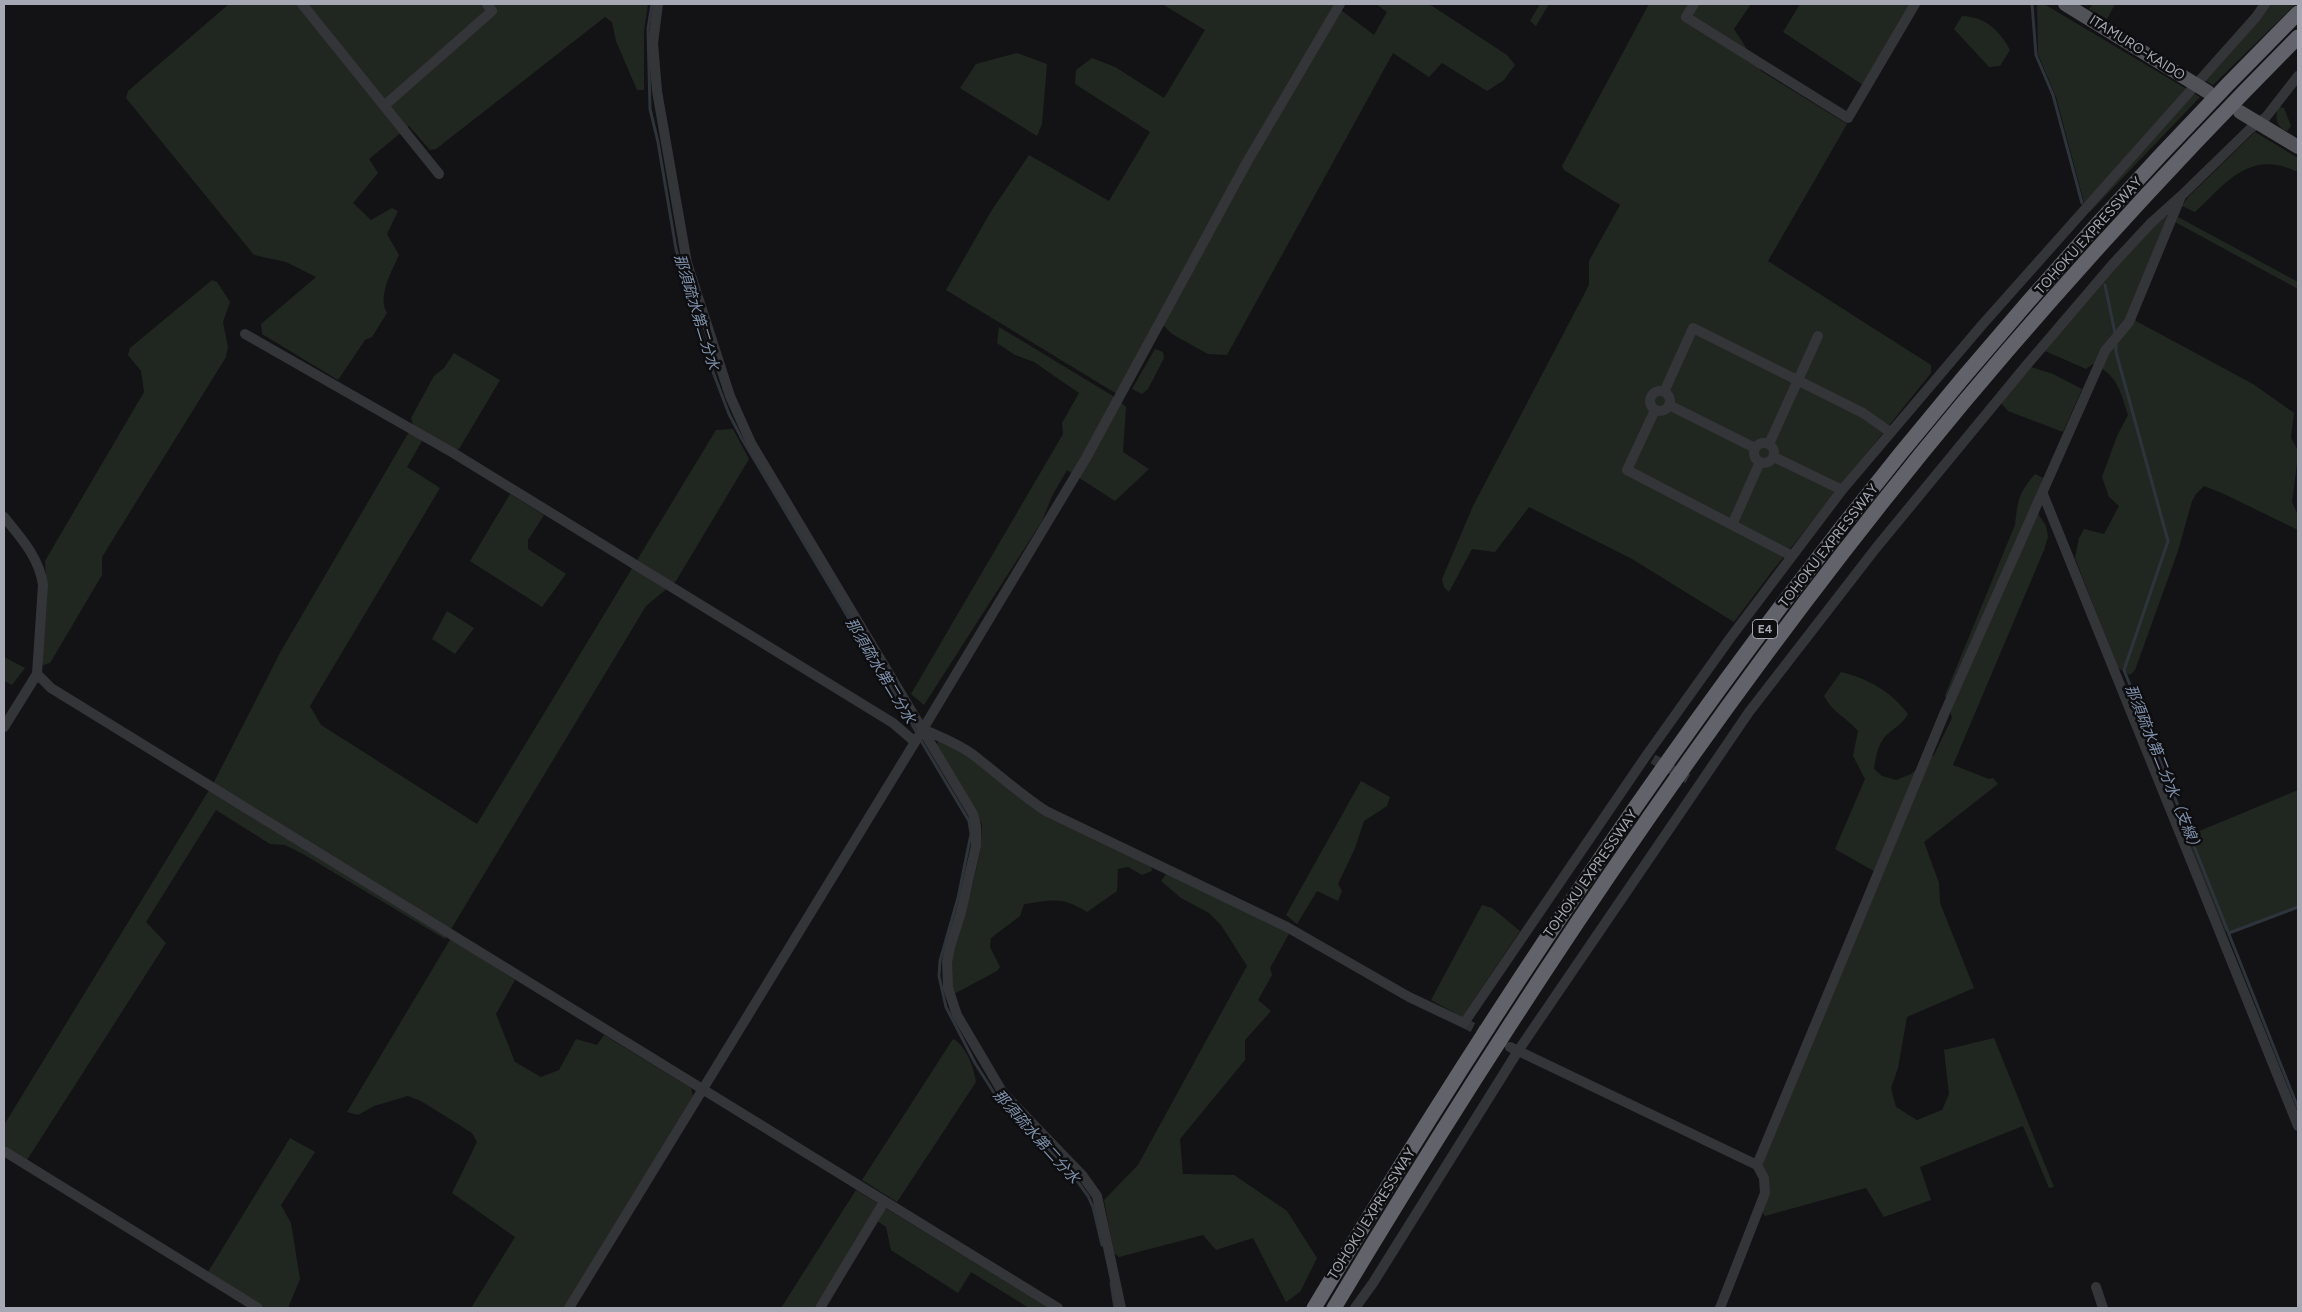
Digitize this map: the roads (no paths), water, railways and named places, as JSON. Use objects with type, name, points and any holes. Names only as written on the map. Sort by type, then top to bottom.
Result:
[{"type":"highway","name":"TOHOKU EXPRESSWAY","points":[[1314,1308],[1365,1223],[1551,931],[1701,716],[1781,606],[1908,445],[1990,348],[2142,176],[2298,14]]},
{"type":"highway","name":"TOHOKU EXPRESSWAY","points":[[1334,1308],[1385,1223],[1566,939],[1721,716],[1796,614],[1921,454],[2008,351],[2154,187],[2298,37]]},
{"type":"main road","name":"ITAMURO-KAIDO","points":[[2065,4],[2208,92]]},
{"type":"main road","points":[[2240,112],[2298,147]]},
{"type":"street","points":[[302,4],[439,174]]},
{"type":"street","points":[[384,106],[492,11],[487,4]]},
{"type":"street","points":[[658,4],[653,43],[657,91],[681,234],[694,290],[730,396],[751,442],[973,814],[976,826],[976,846],[973,866],[947,962],[948,988],[957,1015],[1003,1093],[1082,1175],[1097,1196],[1121,1308]]},
{"type":"street","points":[[568,1308],[923,729],[1100,434],[1247,162],[1340,4]]},
{"type":"street","points":[[1694,4],[1686,17],[1848,118],[1915,4]]},
{"type":"street","points":[[923,729],[971,753],[1025,798],[1046,811],[1288,927],[1409,997],[1464,1023],[1650,757],[1731,637],[1842,490],[1982,325],[2256,17],[2265,4]]},
{"type":"street","points":[[1355,1308],[1378,1275],[1514,1049],[1695,783],[1924,488],[2112,265],[2151,223],[2266,117],[2298,76]]},
{"type":"street","points":[[1757,1165],[1945,712],[2105,352],[2130,322],[2181,196]]},
{"type":"street","points":[[1664,392],[1693,328],[1863,413],[1890,432]]},
{"type":"street","points":[[245,334],[455,454],[893,723],[915,742]]},
{"type":"street","points":[[1769,444],[1818,336]]},
{"type":"street","points":[[1655,410],[1650,404],[1651,396],[1655,392],[1664,392]]},
{"type":"street","points":[[1664,392],[1669,398],[1669,406]]},
{"type":"street","points":[[1655,410],[1664,410],[1669,406]]},
{"type":"street","points":[[1669,406],[1755,448]]},
{"type":"street","points":[[1655,410],[1627,470],[1792,556]]},
{"type":"street","points":[[1761,443],[1769,444],[1774,450],[1774,457],[1769,462],[1760,462],[1755,457],[1755,448],[1761,443]]},
{"type":"street","points":[[1774,457],[1842,490]]},
{"type":"street","points":[[1732,525],[1760,462]]},
{"type":"street","points":[[2043,494],[2298,1126]]},
{"type":"street","points":[[4,517],[32,554],[41,571],[43,585],[37,674],[4,727]]},
{"type":"street","points":[[37,674],[51,688],[701,1090],[1058,1308]]},
{"type":"street","points":[[1514,1049],[1757,1165],[1764,1178],[1765,1193],[1720,1308]]},
{"type":"street","points":[[4,1151],[258,1308]]},
{"type":"street","points":[[820,1308],[884,1202]]},
{"type":"street","points":[[2096,1288],[2103,1308]]},
{"type":"waterway","name":"那須疏水第二分水","points":[[652,4],[648,29],[650,109],[658,142],[676,249],[710,364],[729,414],[742,439],[917,733]]},
{"type":"waterway","name":"那須疏水第二分水（支線）","points":[[2032,4],[2036,55],[2053,95],[2082,203]]},
{"type":"waterway","name":"那須疏水第二分水（支線）","points":[[2105,285],[2115,333]]},
{"type":"waterway","name":"那須疏水第二分水（支線）","points":[[2116,342],[2116,352],[2168,541],[2124,670],[2298,1108]]},
{"type":"waterway","name":"那須疏水第二分水","points":[[920,739],[969,821],[971,834],[958,898],[940,961],[939,976],[946,1007],[975,1063],[996,1096],[1070,1171],[1088,1196],[1093,1207],[1102,1245]]},
{"type":"waterway","name":"那須疏水第二分水（支線）","points":[[2229,933],[2298,907]]},
{"type":"waterway","name":"那須疏水第二分水","points":[[1111,1283],[1115,1308]]},
{"type":"tunnel","points":[[1653,759],[1692,781]]},
{"type":"tunnel","points":[[1464,1023],[1490,1036]]}]
